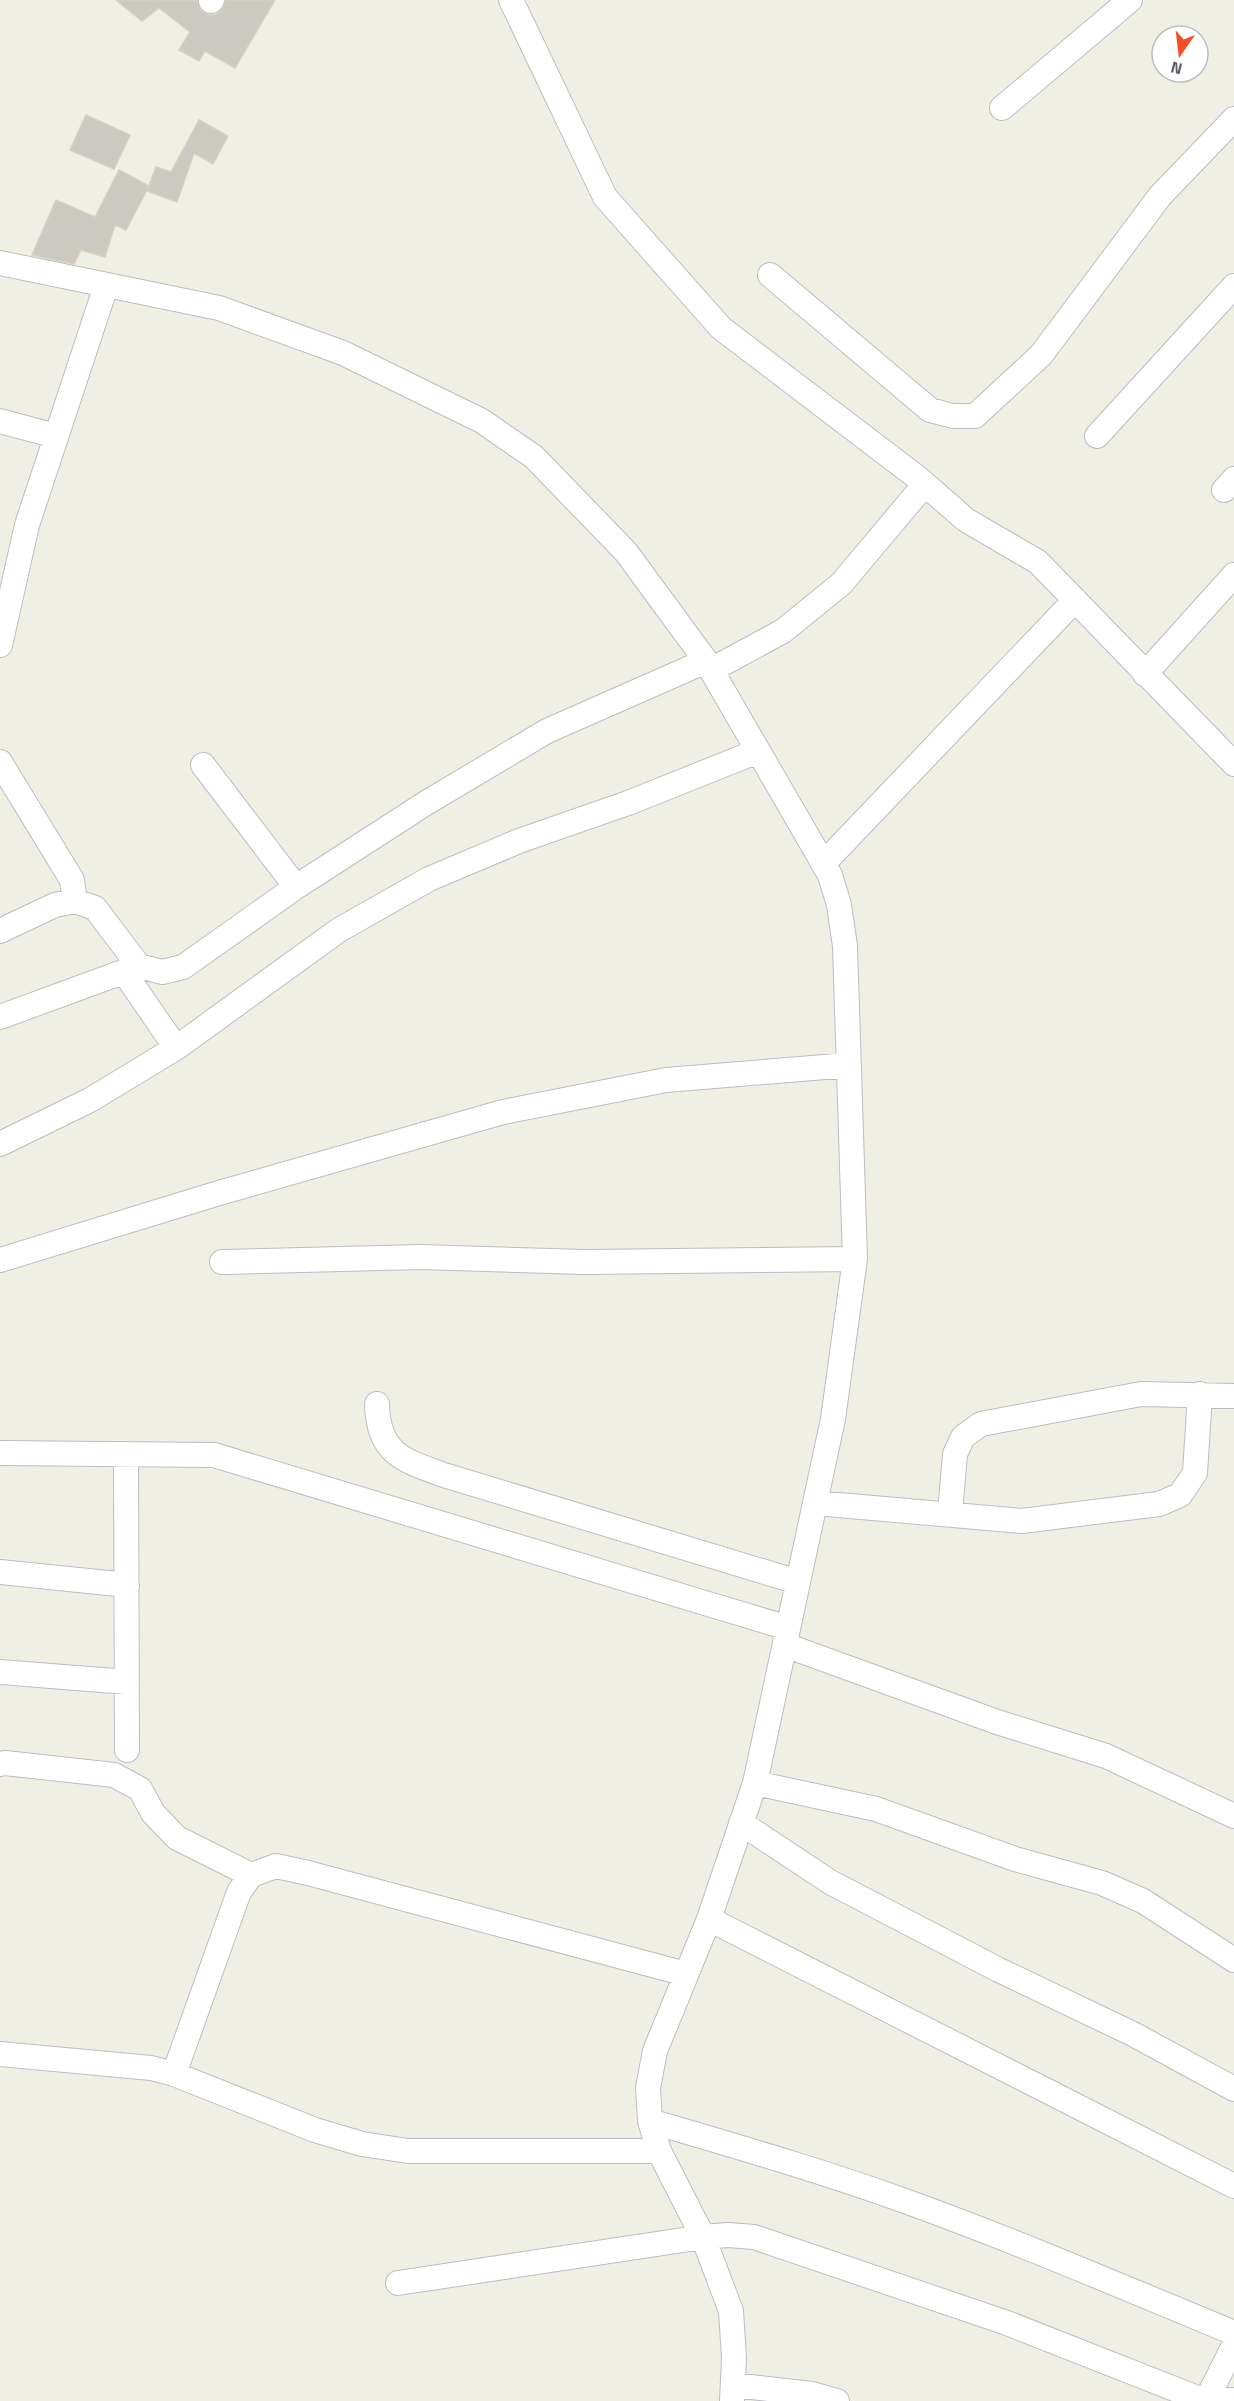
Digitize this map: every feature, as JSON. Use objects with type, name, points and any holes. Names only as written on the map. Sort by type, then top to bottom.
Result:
[{"type":"street","points":[[1002,108],[1130,0]]},
{"type":"street","points":[[517,2],[605,197],[721,328],[925,484],[966,520],[1038,562],[1145,674],[1230,751]]},
{"type":"street","points":[[770,275],[930,410],[953,416],[975,416],[1041,355],[1160,196],[1234,118]]},
{"type":"street","points":[[0,263],[219,308],[342,353],[482,421],[534,457],[626,552],[709,665],[830,875],[839,905],[845,946],[855,1259],[833,1419],[755,1783],[709,1919],[655,2051],[648,2088],[650,2121],[659,2151],[703,2237],[731,2311],[733,2393],[812,2394],[837,2401]]},
{"type":"street","points":[[0,645],[27,525],[106,286]]},
{"type":"street","points":[[1097,436],[1234,286]]},
{"type":"street","points":[[0,421],[56,436]]},
{"type":"street","points":[[0,1017],[131,969],[162,972],[183,967],[296,886],[426,803],[547,731],[709,665],[783,631],[841,584],[925,484]]},
{"type":"street","points":[[1145,674],[1234,575]]},
{"type":"street","points":[[823,864],[1075,600]]},
{"type":"street","points":[[0,1143],[90,1100],[176,1048],[339,930],[429,879],[519,841],[628,802],[758,751]]},
{"type":"street","points":[[0,762],[72,880],[75,902]]},
{"type":"street","points":[[203,765],[296,886]]},
{"type":"street","points":[[0,931],[55,905],[75,902],[95,908],[176,1048]]},
{"type":"street","points":[[0,1260],[219,1193],[503,1112],[666,1080],[849,1065]]},
{"type":"street","points":[[222,1262],[420,1257],[585,1262],[855,1259]]},
{"type":"street","points":[[950,1513],[954,1454],[963,1437],[981,1424],[1141,1394],[1234,1396]]},
{"type":"street","points":[[816,1503],[1022,1521],[1159,1504],[1180,1495],[1195,1473],[1200,1394]]},
{"type":"street","points":[[377,1404],[377,1424],[388,1447],[410,1463],[798,1582]]},
{"type":"street","points":[[0,1453],[214,1455],[786,1637],[997,1722],[1106,1756],[1234,1816]]},
{"type":"street","points":[[126,1454],[127,1750]]},
{"type":"street","points":[[0,1572],[127,1585]]},
{"type":"street","points":[[0,1672],[127,1682]]},
{"type":"street","points":[[0,1764],[114,1775],[140,1789],[153,1813],[177,1838],[251,1875]]},
{"type":"street","points":[[755,1783],[876,1809],[1015,1859],[1102,1883],[1143,1901],[1234,1960]]},
{"type":"street","points":[[741,1823],[830,1882],[999,1970],[1133,2034],[1234,2089]]},
{"type":"street","points":[[174,2074],[239,1892],[251,1875],[276,1866],[686,1974]]},
{"type":"street","points":[[709,1919],[1234,2186]]},
{"type":"street","points":[[0,2054],[151,2068],[174,2074],[315,2130],[362,2144],[408,2151],[659,2151]]},
{"type":"street","points":[[650,2121],[904,2200],[1012,2241],[1234,2333]]},
{"type":"street","points":[[398,2283],[728,2235],[754,2237],[1007,2323],[1205,2401],[1234,2345]]},
{"type":"street","points":[[1211,2401],[1234,2400]]},
{"type":"building","points":[[116,0],[197,0],[201,11],[208,15],[215,15],[221,11],[226,0],[275,0],[235,68],[205,51],[199,61],[179,50],[190,32],[159,8],[142,21]]},
{"type":"building","points":[[86,115],[130,135],[114,169],[70,150]]},
{"type":"building","points":[[199,120],[228,136],[213,164],[194,153],[177,202],[147,191],[156,167],[171,172]]},
{"type":"building","points":[[119,170],[149,186],[126,230],[115,225],[105,257],[81,250],[74,264],[32,255],[56,200],[95,217]]}]
